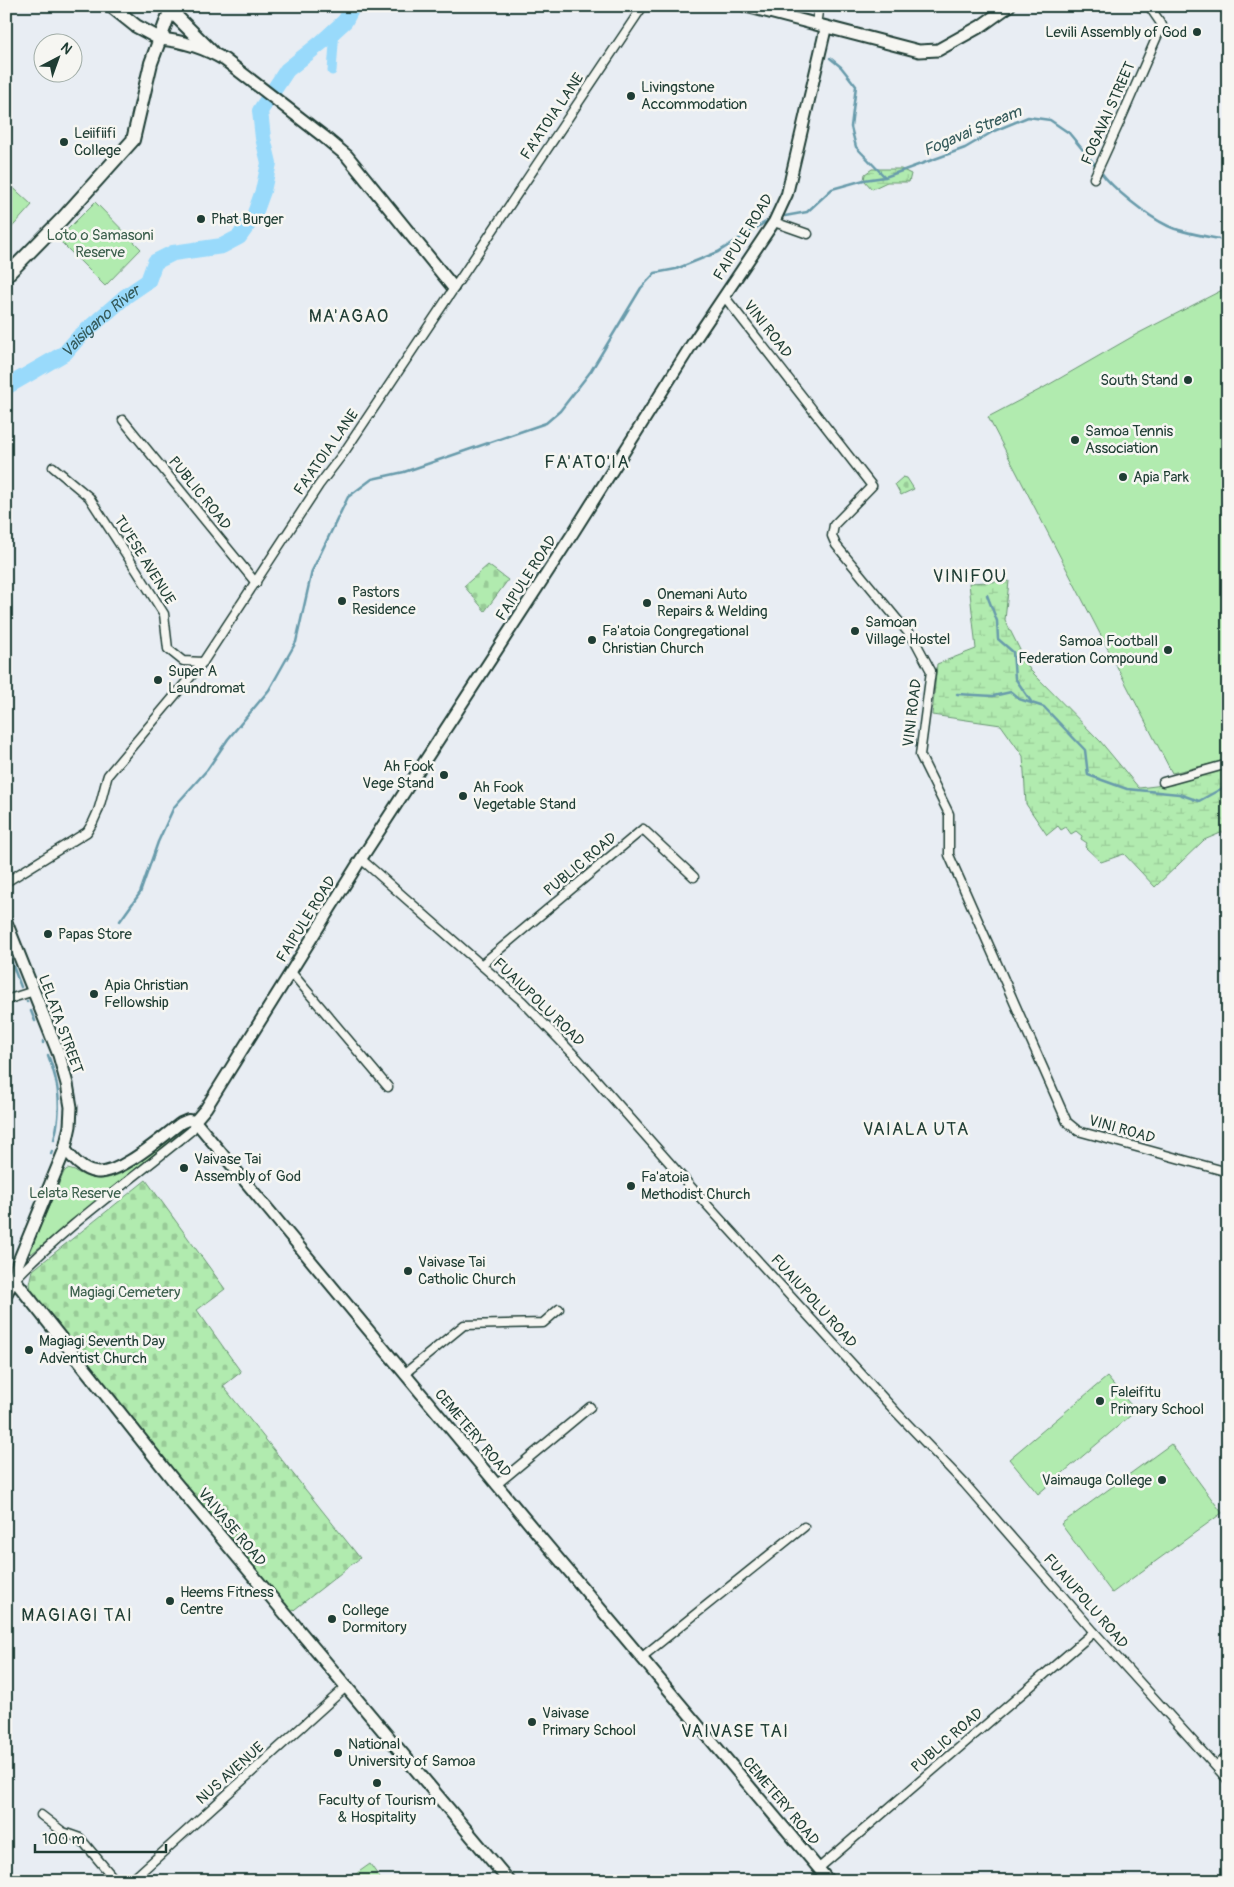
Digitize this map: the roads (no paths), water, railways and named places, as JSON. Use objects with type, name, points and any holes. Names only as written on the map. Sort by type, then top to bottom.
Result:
[{"type":"main road","points":[[111,6],[136,26],[160,39],[185,43],[212,52]]},
{"type":"main road","points":[[6,276],[62,219],[133,140],[148,73],[172,6]]},
{"type":"main road","points":[[176,6],[176,16],[212,52],[347,156],[453,288]]},
{"type":"main road","points":[[746,6],[918,51],[938,50],[981,26],[1009,6]]},
{"type":"main road","name":"LELATA STREET","points":[[6,922],[55,1046],[67,1084],[71,1106],[70,1126],[65,1149],[18,1262],[14,1279]]},
{"type":"main road","name":"VAIVASE ROAD","points":[[14,1279],[174,1481],[509,1881]]},
{"type":"street","name":"FA'ATOIA LANE","points":[[6,882],[86,832],[94,823],[101,806],[108,775],[204,662],[319,484],[345,451],[643,6]]},
{"type":"street","points":[[819,6],[821,26]]},
{"type":"street","name":"FOGAVAI STREET","points":[[1094,176],[1162,25],[1149,6]]},
{"type":"street","name":"FAIPULE ROAD","points":[[194,1120],[206,1108],[361,859],[552,566],[656,400],[774,222],[787,194],[821,26]]},
{"type":"street","points":[[774,222],[808,234]]},
{"type":"street","name":"VINI ROAD","points":[[724,296],[872,486],[834,525],[832,536],[836,545],[915,641],[931,672],[920,755],[949,814],[949,855],[1067,1122],[1078,1131],[1228,1172]]},
{"type":"street","name":"PUBLIC ROAD","points":[[123,420],[256,583]]},
{"type":"street","name":"TU'ESE AVENUE","points":[[53,467],[89,497],[137,571],[164,614],[168,649],[182,661],[204,662]]},
{"type":"street","points":[[1163,782],[1228,764]]},
{"type":"street","name":"PUBLIC ROAD","points":[[481,965],[643,829],[694,877]]},
{"type":"street","name":"FUAIUPOLU ROAD","points":[[361,859],[522,1001],[577,1058],[704,1202],[896,1412],[965,1484],[1094,1632],[1228,1780]]},
{"type":"street","points":[[291,972],[388,1088]]},
{"type":"street","points":[[6,1000],[34,991]]},
{"type":"street","points":[[6,1295],[14,1279],[31,1262],[192,1130],[194,1120],[181,1123],[144,1152],[106,1172],[96,1172],[77,1163],[65,1149]]},
{"type":"street","name":"CEMETERY ROAD","points":[[194,1120],[496,1485],[642,1656],[829,1881]]},
{"type":"street","points":[[404,1374],[464,1325],[543,1323],[559,1309]]},
{"type":"street","points":[[496,1485],[590,1407]]},
{"type":"street","points":[[642,1656],[804,1527]]},
{"type":"street","name":"PUBLIC ROAD","points":[[819,1868],[1094,1632]]},
{"type":"street","name":"NUS AVENUE","points":[[131,1881],[347,1686]]},
{"type":"street","points":[[1216,1766],[1228,1755]]},
{"type":"street","points":[[41,1815],[62,1832],[80,1838],[116,1881]]},
{"type":"waterway","name":"Vaisigano River","points":[[6,387],[65,353],[79,337],[126,296],[148,281],[155,262],[173,253],[222,246],[239,237],[254,216],[263,191],[269,163],[263,138],[260,111],[287,70],[345,21],[353,6]]},
{"type":"waterway","points":[[332,71],[335,30]]},
{"type":"waterway","name":"Fogavai Stream","points":[[830,58],[841,67],[856,86],[851,127],[856,147],[885,177],[965,148],[994,131],[1028,117],[1050,120],[1069,133],[1096,166]]},
{"type":"waterway","name":"Fogavai Stream","points":[[1100,171],[1122,194],[1160,222],[1181,231],[1228,241]]},
{"type":"waterway","points":[[785,216],[807,212],[832,189],[864,180],[885,177]]},
{"type":"waterway","points":[[120,921],[140,893],[158,842],[174,807],[207,770],[228,739],[269,690],[296,642],[312,571],[348,497],[372,479],[404,472],[546,423],[560,411],[591,371],[641,288],[655,273],[676,269],[718,252],[772,218]]},
{"type":"waterway","points":[[987,595],[997,621],[998,639],[1013,652],[1015,678],[1032,703]]},
{"type":"waterway","points":[[957,694],[993,696],[1011,692],[1019,699],[1044,707],[1085,750],[1088,775],[1127,789],[1179,794],[1199,801],[1228,785]]},
{"type":"waterway","points":[[8,953],[21,987]]},
{"type":"waterway","points":[[31,1011],[35,1021]]},
{"type":"waterway","points":[[48,1055],[59,1098],[57,1129],[54,1140]]},
{"type":"place","name":"Levili Assembly of God","points":[[1197,32]]},
{"type":"place","name":"Livingstone Accommodation","points":[[631,96]]},
{"type":"place","name":"Leiifiifi College","points":[[64,142]]},
{"type":"place","name":"Phat Burger","points":[[201,219]]},
{"type":"place","name":"South Stand","points":[[1188,380]]},
{"type":"place","name":"Samoa Tennis Association","points":[[1075,440]]},
{"type":"place","name":"Apia Park","points":[[1123,477]]},
{"type":"place","name":"Pastors Residence","points":[[342,601]]},
{"type":"place","name":"Onemani Auto Repairs & Welding","points":[[647,603]]},
{"type":"place","name":"Samoan Village Hostel","points":[[855,631]]},
{"type":"place","name":"Fa'atoia Congregational Christian Church","points":[[592,640]]},
{"type":"place","name":"Samoa Football Federation Compound","points":[[1168,650]]},
{"type":"place","name":"Super A Laundromat","points":[[158,680]]},
{"type":"place","name":"Ah Fook Vege Stand","points":[[444,775]]},
{"type":"place","name":"Ah Fook Vegetable Stand","points":[[463,796]]},
{"type":"place","name":"Papas Store","points":[[48,934]]},
{"type":"place","name":"Apia Christian Fellowship","points":[[94,994]]},
{"type":"place","name":"Vaivase Tai Assembly of God","points":[[184,1168]]},
{"type":"place","name":"Fa'atoia Methodist Church","points":[[631,1186]]},
{"type":"place","name":"Vaivase Tai Catholic Church","points":[[408,1271]]},
{"type":"place","name":"Magiagi Seventh Day Adventist Church","points":[[29,1350]]},
{"type":"place","name":"Faleifitu Primary School","points":[[1100,1401]]},
{"type":"place","name":"Vaimauga College","points":[[1162,1480]]},
{"type":"place","name":"Heems Fitness Centre","points":[[170,1601]]},
{"type":"place","name":"College Dormitory","points":[[332,1619]]},
{"type":"place","name":"Vaivase Primary School","points":[[532,1722]]},
{"type":"place","name":"National University of Samoa","points":[[338,1753]]},
{"type":"place","name":"Faculty of Tourism & Hospitality","points":[[377,1783]]},
{"type":"district","name":"MA'AGAO","points":[[349,316]]},
{"type":"district","name":"FA'ATO'IA","points":[[587,462]]},
{"type":"district","name":"VINIFOU","points":[[970,576]]},
{"type":"district","name":"VAIALA UTA","points":[[916,1129]]},
{"type":"district","name":"MAGIAGI TAI","points":[[77,1615]]},
{"type":"district","name":"VAIVASE TAI","points":[[735,1731]]},
{"type":"park label","name":"Loto o Samasoni Reserve","points":[[100,244]]},
{"type":"park label","name":"Lelata Reserve","points":[[75,1193]]},
{"type":"park label","name":"Magiagi Cemetery","points":[[125,1292]]}]
